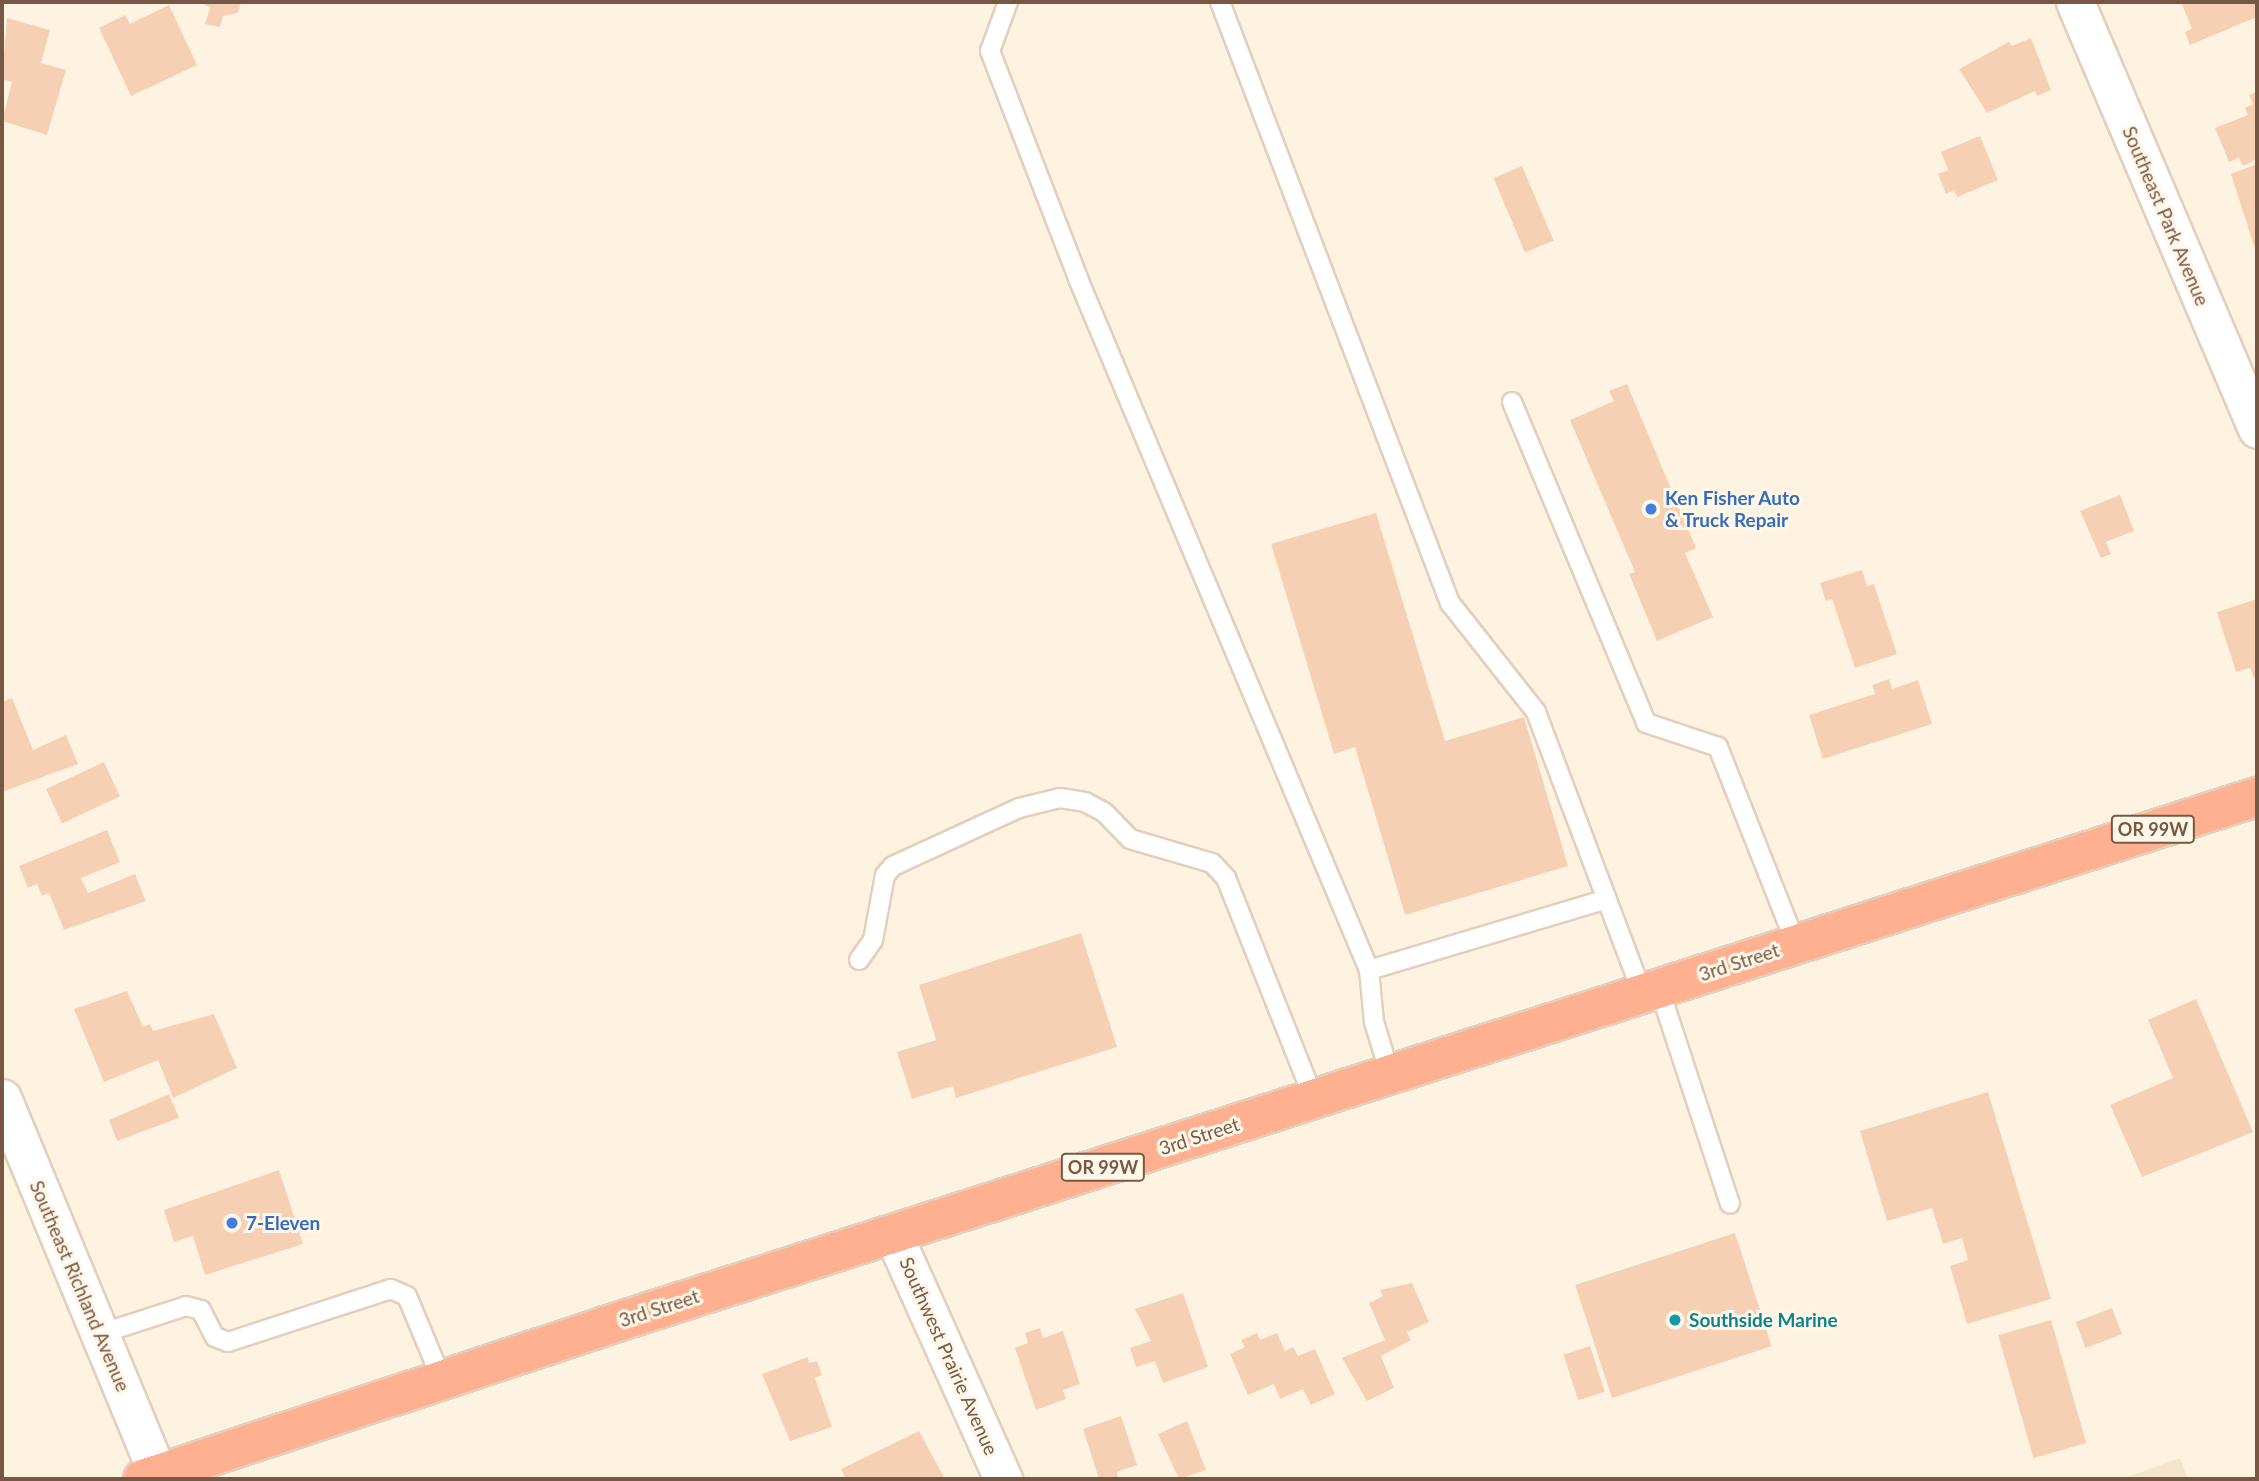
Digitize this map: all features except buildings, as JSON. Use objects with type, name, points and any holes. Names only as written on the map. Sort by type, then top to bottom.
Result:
[{"type":"highway","name":"3rd Street","points":[[150,1477],[893,1234],[2257,797]]},
{"type":"street","name":"Southeast Park Avenue","points":[[2075,2],[2257,429]]},
{"type":"street","name":"Southeast Richland Avenue","points":[[2,1098],[100,1334],[150,1477]]},
{"type":"street","name":"Southwest Prairie Avenue","points":[[893,1234],[1003,1479]]},
{"type":"lane","points":[[1008,2],[990,51],[1084,294],[1369,970],[1374,1022],[1390,1074]]},
{"type":"lane","points":[[1220,2],[1450,603],[1536,712],[1607,899],[1651,990],[1730,1204]]},
{"type":"lane","points":[[1513,402],[1646,723],[1718,747],[1796,944]]},
{"type":"lane","points":[[859,960],[873,940],[885,875],[892,866],[1019,808],[1060,798],[1086,802],[1104,812],[1130,839],[1212,863],[1226,878],[1314,1099]]},
{"type":"lane","points":[[1369,970],[1607,899]]},
{"type":"lane","points":[[100,1334],[186,1306],[201,1310],[215,1337],[228,1342],[391,1289],[407,1296],[442,1380]]},
{"type":"shaded area","points":[[2180,1458],[2188,1479],[2122,1479]]},
{"type":"place","name":"Ken Fisher Auto & Truck Repair","points":[[1651,509]]},
{"type":"place","name":"7-Eleven","points":[[232,1223]]},
{"type":"place","name":"Southside Marine","points":[[1675,1320]]}]
